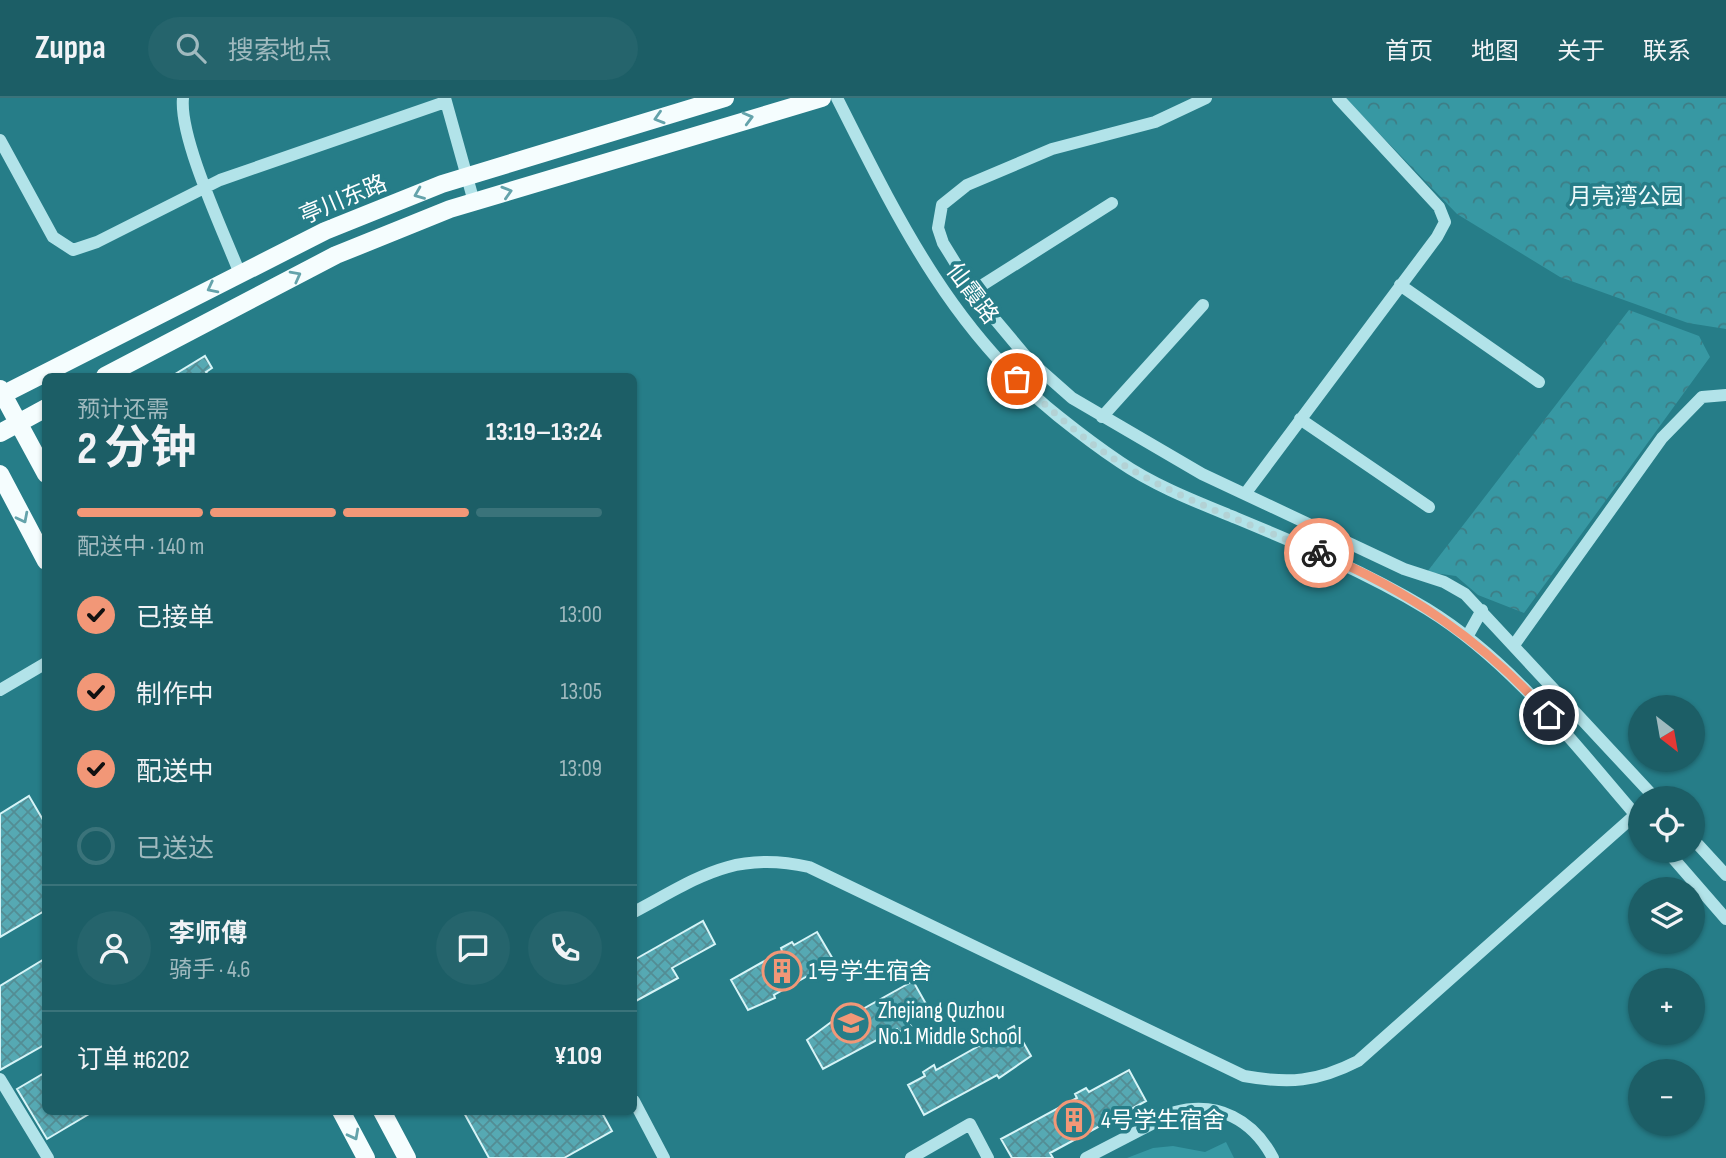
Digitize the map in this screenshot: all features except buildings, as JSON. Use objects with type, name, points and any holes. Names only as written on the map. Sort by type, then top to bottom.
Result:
[{"type":"main road","name":"亭川东路","points":[[1,393],[326,231],[466,177],[725,98]]},
{"type":"main road","points":[[113,373],[336,255],[474,202],[822,98]]},
{"type":"main road","points":[[1,393],[42,467]]},
{"type":"main road","points":[[0,433],[42,410]]},
{"type":"main road","points":[[0,474],[42,553]]},
{"type":"main road","points":[[343,1115],[366,1158]]},
{"type":"main road","points":[[384,1115],[407,1158]]},
{"type":"street","points":[[183,98],[182,113],[205,187],[240,274]]},
{"type":"street","name":"仙霞路","points":[[837,98],[906,234],[948,300],[998,361],[1056,415],[1121,463],[1182,495],[1338,561],[1426,608],[1518,679],[1628,807]]},
{"type":"street","points":[[1206,98],[1155,122],[1052,149],[967,186],[951,196],[942,205],[938,228],[973,291],[1029,360],[1072,398],[1102,417],[1202,474],[1404,569],[1453,586],[1482,610],[1644,786]]},
{"type":"street","points":[[1245,494],[1443,229],[1444,215],[1338,98]]},
{"type":"street","points":[[0,140],[54,237],[74,250],[97,242],[205,187],[445,100],[474,202]]},
{"type":"street","points":[[973,291],[1112,203]]},
{"type":"street","points":[[1401,285],[1539,382]]},
{"type":"street","points":[[1102,417],[1203,305]]},
{"type":"street","points":[[1514,645],[1662,438],[1702,397],[1726,395]]},
{"type":"street","points":[[1300,419],[1429,507]]},
{"type":"street","points":[[1467,637],[1482,610]]},
{"type":"street","points":[[0,690],[42,665]]},
{"type":"street","points":[[637,910],[707,873],[741,862],[778,860],[809,867],[1244,1076],[1285,1083],[1331,1074],[1357,1061],[1628,825]]},
{"type":"street","points":[[1705,852],[1726,875]]},
{"type":"street","points":[[1677,863],[1726,919]]},
{"type":"street","points":[[1,1083],[48,1158]]},
{"type":"street","points":[[637,1107],[664,1158]]},
{"type":"street","points":[[1086,1158],[1175,1112],[1190,1108],[1212,1109],[1236,1117],[1254,1128],[1273,1158]]},
{"type":"street","points":[[911,1158],[970,1125],[988,1158]]},
{"type":"green space","name":"月亮湾公园","points":[[1345,98],[1726,98],[1726,329],[1688,323],[1560,277],[1457,214]]},
{"type":"green space","points":[[1629,310],[1699,336],[1710,357],[1524,613],[1478,595],[1456,576],[1427,572]]},
{"type":"green space","points":[[1226,1142],[1234,1158],[1127,1158],[1153,1148],[1173,1146],[1205,1152]]},
{"type":"way so far","points":[[1017,379],[1056,415],[1121,463],[1182,495],[1319,553]]},
{"type":"place","name":"1号学生宿舍","points":[[782,971]]},
{"type":"place","name":"Zhejiang Quzhou No.1 Middle School","points":[[851,1023]]},
{"type":"place","name":"4号学生宿舍","points":[[1074,1120]]},
{"type":"route","points":[[1319,553],[1426,608],[1518,679],[1549,715]]}]
